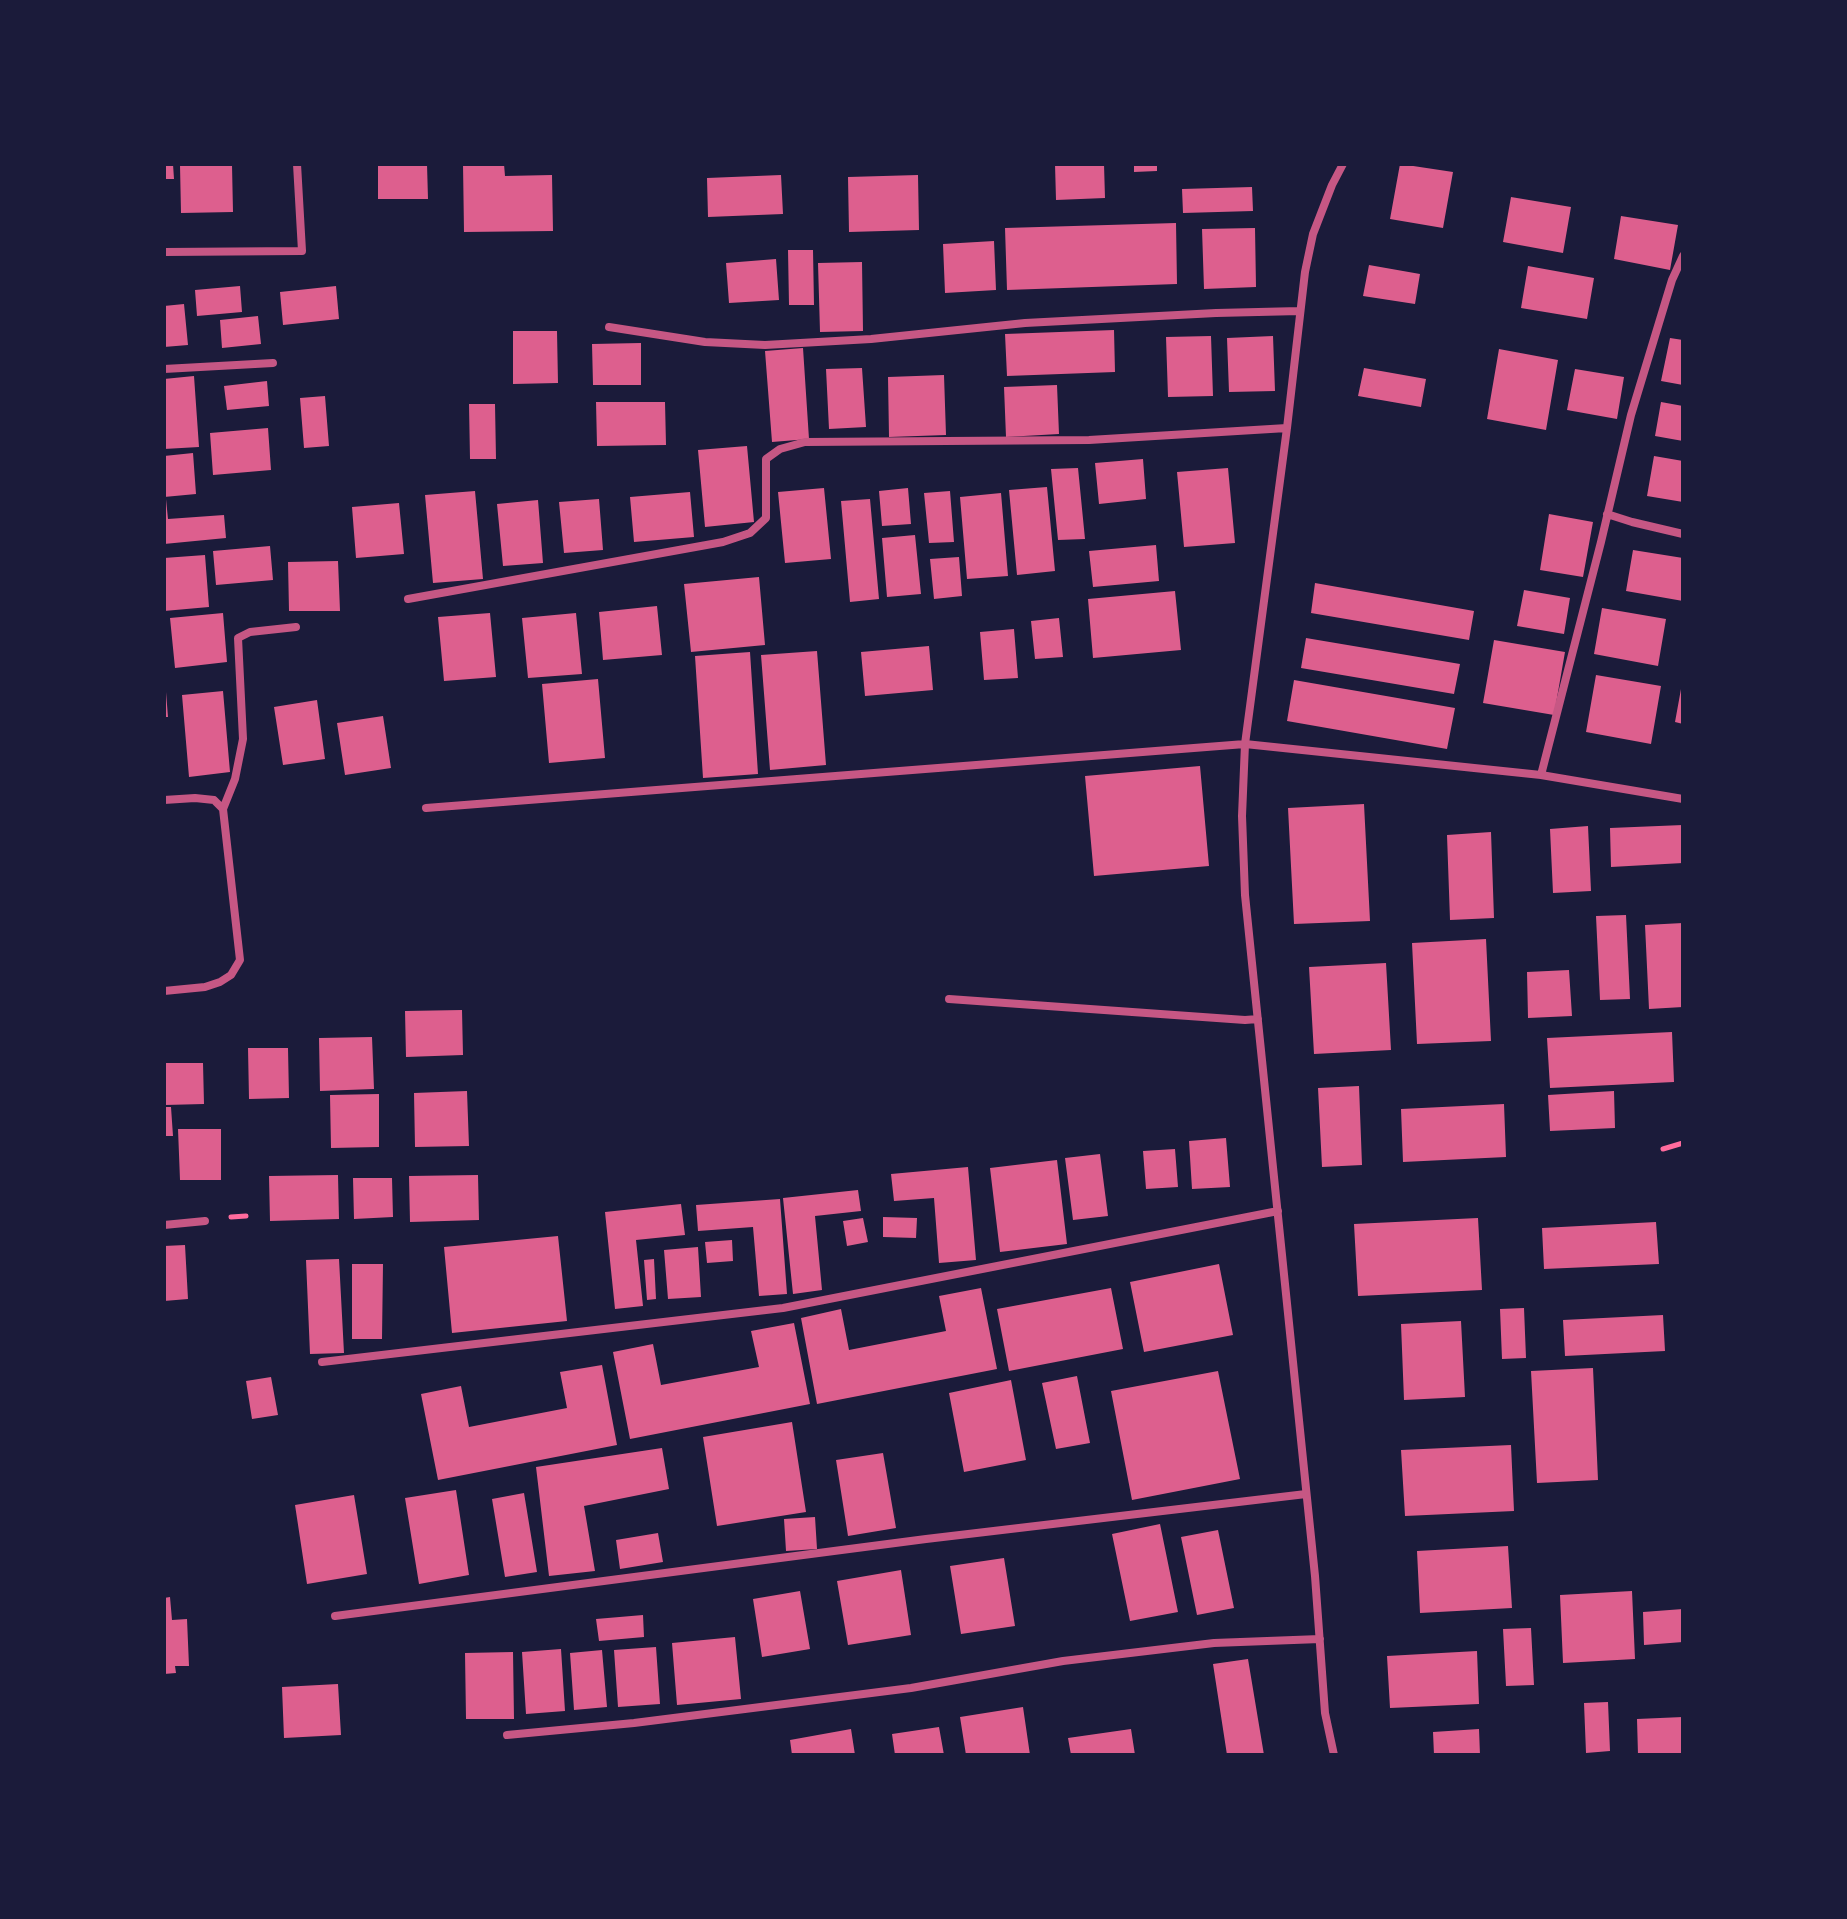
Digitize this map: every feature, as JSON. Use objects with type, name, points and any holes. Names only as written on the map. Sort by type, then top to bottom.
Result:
[{"type":"street","points":[[164,252],[302,251],[297,164]]},
{"type":"street","points":[[1334,1755],[1325,1713],[1244,870],[1242,816],[1245,744],[1305,272],[1313,234],[1343,164]]},
{"type":"street","points":[[1541,775],[1631,415],[1672,280],[1683,256]]},
{"type":"street","points":[[609,327],[705,342],[765,345],[871,339],[1025,323],[1300,311]]},
{"type":"street","points":[[164,369],[273,363]]},
{"type":"street","points":[[408,599],[723,542],[750,533],[766,518],[766,459],[780,449],[805,442],[1089,440],[1287,428]]},
{"type":"street","points":[[1607,514],[1683,534]]},
{"type":"street","points":[[164,991],[205,987],[220,982],[231,975],[240,960],[223,809],[235,779],[243,739],[238,638],[250,632],[296,627]]},
{"type":"street","points":[[426,808],[1245,744],[1541,775],[1683,799]]},
{"type":"street","points":[[164,800],[214,800],[223,809]]},
{"type":"street","points":[[949,999],[1258,1019]]},
{"type":"street","points":[[322,1362],[783,1308],[1278,1211]]},
{"type":"street","points":[[164,1225],[205,1221]]},
{"type":"street","points":[[335,1616],[926,1539],[1306,1494]]},
{"type":"street","points":[[507,1735],[634,1723],[911,1688],[1063,1661],[1198,1645],[1320,1639]]},
{"type":"path","points":[[1663,1149],[1683,1143]]},
{"type":"building","points":[[164,164],[173,164],[174,179],[164,179]]},
{"type":"building","points":[[378,164],[427,164],[428,199],[378,199]]},
{"type":"building","points":[[463,164],[504,164],[505,176],[552,175],[553,231],[464,232]]},
{"type":"building","points":[[1055,164],[1104,164],[1105,198],[1056,200]]},
{"type":"building","points":[[1134,164],[1157,164],[1157,171],[1134,172]]},
{"type":"building","points":[[1400,164],[1453,172],[1443,228],[1390,219]]},
{"type":"building","points":[[180,165],[232,165],[233,212],[181,213]]},
{"type":"building","points":[[781,175],[783,214],[708,217],[707,178]]},
{"type":"building","points":[[918,175],[919,230],[849,232],[848,177]]},
{"type":"building","points":[[1252,187],[1253,211],[1183,213],[1182,189]]},
{"type":"building","points":[[1511,197],[1571,207],[1563,253],[1503,242]]},
{"type":"building","points":[[1621,216],[1678,225],[1670,270],[1614,259]]},
{"type":"building","points":[[1176,223],[1177,284],[1007,290],[1005,228]]},
{"type":"building","points":[[1255,228],[1256,287],[1204,289],[1202,229]]},
{"type":"building","points":[[994,241],[996,290],[945,293],[943,244]]},
{"type":"building","points":[[788,250],[813,250],[814,305],[789,305]]},
{"type":"building","points":[[776,259],[779,300],[729,303],[726,263]]},
{"type":"building","points":[[862,262],[863,331],[820,332],[818,263]]},
{"type":"building","points":[[1369,265],[1420,274],[1415,304],[1363,296]]},
{"type":"building","points":[[1528,266],[1594,278],[1587,319],[1521,308]]},
{"type":"building","points":[[240,286],[242,312],[197,316],[195,290]]},
{"type":"building","points":[[336,286],[339,319],[283,325],[280,292]]},
{"type":"building","points":[[184,304],[188,345],[164,347],[164,306]]},
{"type":"building","points":[[258,316],[261,344],[222,348],[220,320]]},
{"type":"building","points":[[1114,330],[1115,372],[1007,376],[1005,334]]},
{"type":"building","points":[[513,331],[557,331],[558,383],[513,384]]},
{"type":"building","points":[[1211,336],[1213,396],[1168,397],[1166,337]]},
{"type":"building","points":[[1273,336],[1275,391],[1229,392],[1227,338]]},
{"type":"building","points":[[1670,338],[1683,340],[1683,385],[1661,381]]},
{"type":"building","points":[[641,343],[641,385],[593,385],[592,344]]},
{"type":"building","points":[[803,348],[809,439],[772,442],[765,351]]},
{"type":"building","points":[[1499,349],[1558,360],[1546,430],[1487,419]]},
{"type":"building","points":[[862,368],[866,427],[829,429],[826,369]]},
{"type":"building","points":[[1364,368],[1426,379],[1421,407],[1358,396]]},
{"type":"building","points":[[1575,369],[1624,377],[1617,419],[1567,410]]},
{"type":"building","points":[[944,375],[946,435],[889,437],[888,377]]},
{"type":"building","points":[[194,376],[199,447],[164,449],[164,379]]},
{"type":"building","points":[[267,381],[269,406],[227,410],[224,386]]},
{"type":"building","points":[[1057,385],[1059,434],[1006,437],[1004,387]]},
{"type":"building","points":[[325,396],[329,446],[304,448],[300,398]]},
{"type":"building","points":[[596,402],[665,402],[666,445],[597,446]]},
{"type":"building","points":[[1661,402],[1683,406],[1683,441],[1655,436]]},
{"type":"building","points":[[469,404],[495,404],[496,459],[470,459]]},
{"type":"building","points":[[268,428],[271,470],[213,475],[210,433]]},
{"type":"building","points":[[747,446],[754,522],[705,527],[698,450]]},
{"type":"building","points":[[193,453],[196,494],[164,497],[164,456]]},
{"type":"building","points":[[1654,456],[1683,461],[1683,502],[1647,496]]},
{"type":"building","points":[[1143,459],[1146,499],[1099,504],[1095,463]]},
{"type":"building","points":[[1078,468],[1085,539],[1058,540],[1051,469]]},
{"type":"building","points":[[1228,468],[1235,543],[1184,547],[1177,472]]},
{"type":"building","points":[[1047,487],[1055,571],[1017,575],[1009,490]]},
{"type":"building","points":[[824,488],[831,559],[785,563],[778,492]]},
{"type":"building","points":[[908,488],[911,524],[882,526],[879,491]]},
{"type":"building","points":[[475,491],[483,579],[433,583],[425,495]]},
{"type":"building","points":[[950,491],[954,542],[929,543],[924,493]]},
{"type":"building","points":[[690,492],[694,537],[634,542],[630,497]]},
{"type":"building","points":[[1001,493],[1008,576],[967,579],[960,497]]},
{"type":"building","points":[[164,499],[168,519],[224,515],[226,538],[164,544]]},
{"type":"building","points":[[599,499],[603,550],[564,553],[559,502]]},
{"type":"building","points":[[870,499],[879,599],[850,602],[841,501]]},
{"type":"building","points":[[538,500],[543,563],[503,566],[497,504]]},
{"type":"building","points":[[399,503],[404,554],[356,558],[352,507]]},
{"type":"building","points":[[1549,514],[1593,522],[1583,577],[1540,570]]},
{"type":"building","points":[[915,535],[921,594],[887,597],[882,538]]},
{"type":"building","points":[[1156,545],[1159,581],[1093,587],[1089,551]]},
{"type":"building","points":[[270,546],[273,580],[216,585],[213,551]]},
{"type":"building","points":[[1633,550],[1683,558],[1683,601],[1626,591]]},
{"type":"building","points":[[205,555],[209,607],[164,611],[164,558]]},
{"type":"building","points":[[959,557],[962,596],[934,599],[930,559]]},
{"type":"building","points":[[338,561],[340,611],[289,611],[288,562]]},
{"type":"building","points":[[759,577],[765,645],[691,652],[684,584]]},
{"type":"building","points":[[1315,583],[1474,611],[1469,640],[1311,613]]},
{"type":"building","points":[[1524,590],[1570,598],[1564,634],[1517,626]]},
{"type":"building","points":[[1175,591],[1181,650],[1093,658],[1088,599]]},
{"type":"building","points":[[657,606],[662,655],[603,660],[599,612]]},
{"type":"building","points":[[1602,608],[1666,619],[1658,666],[1594,654]]},
{"type":"building","points":[[223,613],[227,662],[175,668],[170,618]]},
{"type":"building","points":[[490,613],[496,677],[444,681],[438,617]]},
{"type":"building","points":[[576,613],[582,674],[528,678],[522,618]]},
{"type":"building","points":[[1059,618],[1063,657],[1035,659],[1031,621]]},
{"type":"building","points":[[1014,629],[1018,678],[984,680],[980,632]]},
{"type":"building","points":[[1306,638],[1460,664],[1454,694],[1301,668]]},
{"type":"building","points":[[1494,640],[1565,652],[1554,715],[1483,703]]},
{"type":"building","points":[[929,646],[933,690],[865,696],[861,652]]},
{"type":"building","points":[[817,651],[826,765],[770,770],[761,655]]},
{"type":"building","points":[[750,652],[758,774],[703,778],[695,656]]},
{"type":"building","points":[[1596,675],[1661,686],[1651,744],[1586,732]]},
{"type":"building","points":[[598,679],[605,758],[549,763],[542,684]]},
{"type":"building","points":[[1294,680],[1455,708],[1447,749],[1287,721]]},
{"type":"building","points":[[1683,689],[1683,724],[1675,722]]},
{"type":"building","points":[[223,691],[230,772],[189,777],[182,695]]},
{"type":"building","points":[[166,692],[168,717],[164,717]]},
{"type":"building","points":[[317,700],[325,759],[283,765],[274,707]]},
{"type":"building","points":[[383,716],[391,768],[345,775],[337,723]]},
{"type":"building","points":[[1200,766],[1209,866],[1094,876],[1085,776]]},
{"type":"building","points":[[1364,804],[1370,921],[1294,924],[1288,808]]},
{"type":"building","points":[[1683,825],[1683,863],[1611,867],[1610,828]]},
{"type":"building","points":[[1588,826],[1591,891],[1553,893],[1550,829]]},
{"type":"building","points":[[1491,832],[1494,918],[1450,920],[1447,835]]},
{"type":"building","points":[[1626,915],[1630,999],[1600,1000],[1596,916]]},
{"type":"building","points":[[1683,923],[1683,1007],[1649,1009],[1645,925]]},
{"type":"building","points":[[1486,939],[1491,1041],[1417,1044],[1412,943]]},
{"type":"building","points":[[1386,963],[1391,1050],[1314,1054],[1309,967]]},
{"type":"building","points":[[1569,970],[1572,1016],[1528,1018],[1527,972]]},
{"type":"building","points":[[462,1010],[463,1055],[406,1057],[405,1011]]},
{"type":"building","points":[[1672,1032],[1674,1082],[1550,1088],[1547,1038]]},
{"type":"building","points":[[372,1037],[374,1089],[320,1091],[319,1038]]},
{"type":"building","points":[[248,1048],[288,1048],[289,1098],[249,1099]]},
{"type":"building","points":[[164,1063],[203,1063],[204,1104],[165,1105]]},
{"type":"building","points":[[1359,1086],[1362,1165],[1322,1167],[1318,1088]]},
{"type":"building","points":[[467,1091],[469,1146],[415,1147],[414,1093]]},
{"type":"building","points":[[1614,1091],[1615,1128],[1550,1131],[1548,1095]]},
{"type":"building","points":[[379,1094],[379,1147],[331,1148],[330,1095]]},
{"type":"building","points":[[1504,1104],[1506,1157],[1403,1162],[1401,1109]]},
{"type":"building","points":[[164,1107],[171,1107],[173,1136],[164,1136]]},
{"type":"building","points":[[178,1129],[221,1129],[221,1180],[180,1180]]},
{"type":"building","points":[[1226,1138],[1230,1187],[1192,1189],[1189,1141]]},
{"type":"building","points":[[1175,1149],[1178,1187],[1146,1189],[1143,1151]]},
{"type":"building","points":[[1100,1154],[1108,1216],[1073,1220],[1065,1158]]},
{"type":"building","points":[[1057,1160],[1067,1244],[1000,1252],[990,1168]]},
{"type":"building","points":[[968,1167],[976,1260],[939,1263],[934,1198],[894,1201],[891,1174]]},
{"type":"building","points":[[338,1175],[339,1219],[270,1221],[269,1176]]},
{"type":"building","points":[[478,1175],[479,1220],[410,1222],[409,1176]]},
{"type":"building","points":[[353,1178],[392,1178],[393,1217],[354,1219]]},
{"type":"building","points":[[858,1190],[861,1211],[815,1216],[822,1290],[793,1294],[783,1198]]},
{"type":"building","points":[[780,1199],[787,1294],[759,1296],[753,1227],[698,1231],[696,1205]]},
{"type":"building","points":[[681,1204],[685,1235],[636,1240],[643,1306],[615,1309],[605,1212]]},
{"type":"building","points":[[883,1217],[917,1218],[916,1238],[883,1237]]},
{"type":"building","points":[[863,1218],[868,1242],[847,1246],[843,1221]]},
{"type":"building","points":[[1478,1218],[1482,1290],[1358,1296],[1354,1224]]},
{"type":"building","points":[[1656,1222],[1659,1264],[1544,1269],[1542,1228]]},
{"type":"building","points":[[558,1236],[567,1321],[452,1333],[444,1247]]},
{"type":"building","points":[[732,1240],[733,1261],[707,1263],[705,1242]]},
{"type":"building","points":[[185,1245],[188,1299],[164,1301],[164,1246]]},
{"type":"building","points":[[698,1247],[701,1297],[668,1299],[664,1250]]},
{"type":"building","points":[[339,1259],[344,1353],[310,1354],[306,1260]]},
{"type":"building","points":[[654,1259],[656,1299],[647,1300],[644,1260]]},
{"type":"building","points":[[352,1264],[383,1264],[382,1339],[352,1339]]},
{"type":"building","points":[[1219,1264],[1233,1335],[1144,1352],[1130,1282]]},
{"type":"building","points":[[981,1288],[997,1369],[817,1404],[801,1318],[841,1309],[849,1350],[946,1331],[939,1296]]},
{"type":"building","points":[[1111,1288],[1123,1349],[1009,1371],[997,1309]]},
{"type":"building","points":[[1524,1308],[1526,1358],[1502,1359],[1500,1309]]},
{"type":"building","points":[[1663,1315],[1665,1351],[1565,1356],[1563,1320]]},
{"type":"building","points":[[1461,1321],[1465,1397],[1404,1400],[1401,1324]]},
{"type":"building","points":[[794,1323],[810,1404],[630,1439],[613,1352],[653,1344],[661,1385],[759,1367],[751,1331]]},
{"type":"building","points":[[602,1365],[617,1445],[438,1480],[421,1394],[461,1386],[469,1427],[567,1408],[560,1372]]},
{"type":"building","points":[[1593,1368],[1598,1480],[1537,1483],[1531,1371]]},
{"type":"building","points":[[1218,1371],[1240,1479],[1132,1500],[1111,1391]]},
{"type":"building","points":[[1077,1376],[1090,1443],[1056,1449],[1042,1383]]},
{"type":"building","points":[[271,1377],[278,1415],[252,1419],[246,1381]]},
{"type":"building","points":[[1011,1380],[1026,1460],[964,1472],[949,1393]]},
{"type":"building","points":[[792,1422],[806,1512],[717,1526],[703,1437]]},
{"type":"building","points":[[1511,1445],[1514,1511],[1405,1516],[1401,1450]]},
{"type":"building","points":[[662,1448],[669,1489],[584,1506],[595,1571],[549,1576],[536,1467]]},
{"type":"building","points":[[883,1453],[896,1528],[848,1536],[836,1460]]},
{"type":"building","points":[[456,1490],[469,1575],[419,1584],[405,1498]]},
{"type":"building","points":[[524,1493],[537,1572],[505,1577],[492,1499]]},
{"type":"building","points":[[354,1495],[367,1574],[307,1584],[295,1505]]},
{"type":"building","points":[[815,1517],[817,1549],[786,1551],[784,1519]]},
{"type":"building","points":[[1160,1524],[1178,1612],[1130,1621],[1112,1534]]},
{"type":"building","points":[[1218,1530],[1234,1608],[1197,1615],[1181,1537]]},
{"type":"building","points":[[658,1533],[663,1562],[620,1569],[616,1540]]},
{"type":"building","points":[[1508,1546],[1512,1608],[1420,1613],[1417,1551]]},
{"type":"building","points":[[1004,1558],[1015,1626],[961,1634],[950,1566]]},
{"type":"building","points":[[901,1570],[911,1635],[848,1645],[837,1581]]},
{"type":"building","points":[[800,1591],[810,1649],[762,1657],[753,1599]]},
{"type":"building","points":[[1632,1591],[1635,1659],[1563,1663],[1560,1595]]},
{"type":"building","points":[[170,1597],[172,1620],[187,1619],[189,1666],[175,1666],[176,1673],[164,1674],[164,1598]]},
{"type":"building","points":[[1683,1609],[1683,1642],[1644,1645],[1643,1612]]},
{"type":"building","points":[[643,1615],[644,1637],[599,1641],[596,1619]]},
{"type":"building","points":[[1531,1628],[1534,1685],[1506,1686],[1503,1629]]},
{"type":"building","points":[[735,1637],[741,1699],[677,1705],[672,1643]]},
{"type":"building","points":[[656,1647],[660,1704],[618,1707],[614,1650]]},
{"type":"building","points":[[561,1649],[565,1711],[526,1714],[522,1652]]},
{"type":"building","points":[[602,1650],[607,1707],[574,1710],[570,1653]]},
{"type":"building","points":[[1477,1651],[1479,1704],[1390,1708],[1387,1656]]},
{"type":"building","points":[[513,1652],[514,1719],[466,1719],[465,1653]]},
{"type":"building","points":[[1248,1659],[1264,1755],[1227,1755],[1213,1664]]},
{"type":"building","points":[[338,1684],[341,1735],[284,1738],[282,1687]]},
{"type":"building","points":[[1608,1702],[1610,1751],[1586,1753],[1584,1703]]},
{"type":"building","points":[[1023,1707],[1030,1755],[966,1755],[960,1717]]},
{"type":"building","points":[[1683,1717],[1683,1755],[1638,1755],[1637,1719]]},
{"type":"building","points":[[939,1727],[944,1755],[895,1755],[892,1734]]},
{"type":"building","points":[[851,1729],[855,1755],[792,1755],[790,1740]]},
{"type":"building","points":[[1131,1729],[1135,1755],[1071,1755],[1068,1738]]},
{"type":"building","points":[[1479,1729],[1480,1755],[1434,1755],[1433,1732]]}]
